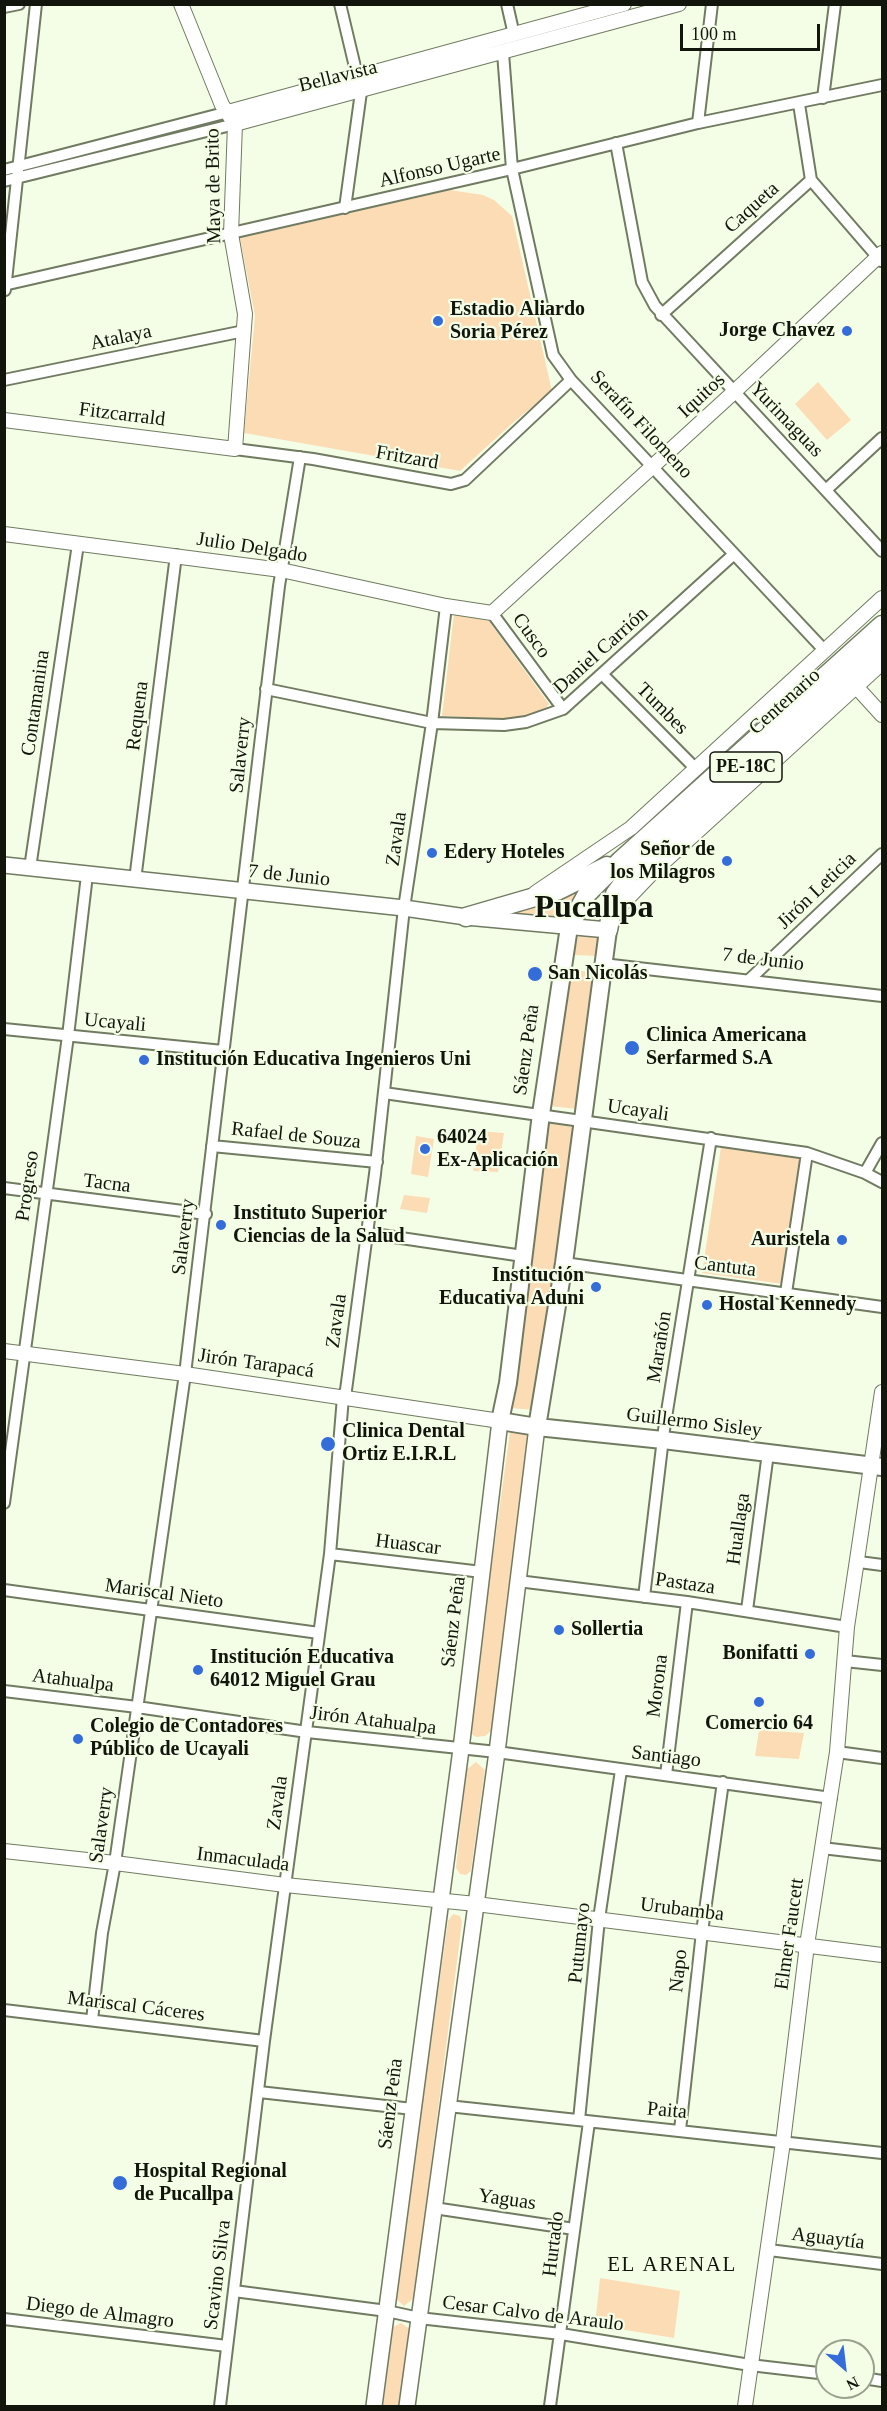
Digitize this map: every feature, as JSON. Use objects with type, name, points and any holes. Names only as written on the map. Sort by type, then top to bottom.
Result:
[{"type":"highway","name":"Centenario","points":[[620,861],[847,677],[882,625]]},
{"type":"highway","name":"Centenario","points":[[609,923],[615,894],[641,862],[882,645]]},
{"type":"highway","points":[[466,917],[559,890],[620,861]]},
{"type":"highway","name":"Sáenz Peña","points":[[568,927],[587,894],[620,861]]},
{"type":"main road","name":"7 de Junio","points":[[4,865],[568,927],[609,923]]},
{"type":"main road","points":[[407,2406],[497,1752],[537,1427],[564,1263],[609,923]]},
{"type":"main road","name":"Sáenz Peña","points":[[374,2406],[461,1749],[500,1421],[508,1383],[541,1114],[568,927]]},
{"type":"main road","name":"Guillermo Sisley","points":[[500,1421],[877,1467]]},
{"type":"street","points":[[4,7],[19,4]]},
{"type":"street","points":[[5,287],[36,4]]},
{"type":"street","name":"Maya de Brito","points":[[181,4],[222,105],[232,118],[231,234],[245,314],[234,449]]},
{"type":"street","points":[[340,4],[361,92],[345,208]]},
{"type":"street","points":[[507,4],[514,35]]},
{"type":"street","name":"Bellavista","points":[[232,118],[359,76],[624,4]]},
{"type":"street","name":"Bellavista","points":[[4,181],[18,172],[232,118],[361,92],[659,7],[679,4]]},
{"type":"street","points":[[698,123],[712,4]]},
{"type":"street","points":[[823,98],[835,4]]},
{"type":"street","name":"Serafín Filomeno","points":[[503,53],[512,169],[553,355],[571,380],[654,466],[882,714]]},
{"type":"street","name":"Alfonso Ugarte","points":[[5,287],[512,169],[698,123],[799,104],[882,85]]},
{"type":"street","points":[[799,104],[811,180],[881,257]]},
{"type":"street","name":"Yurimaguas","points":[[616,143],[642,282],[661,315],[827,489],[882,551]]},
{"type":"street","name":"Bellavista","points":[[4,170],[18,172]]},
{"type":"street","name":"Caqueta","points":[[661,315],[811,180]]},
{"type":"street","name":"Iquitos","points":[[492,613],[881,257]]},
{"type":"street","name":"Atalaya","points":[[4,380],[244,331]]},
{"type":"street","name":"Fritzard","points":[[234,449],[300,457],[451,484],[465,480],[571,380]]},
{"type":"street","name":"Fitzcarrald","points":[[4,420],[234,449]]},
{"type":"street","points":[[827,489],[882,438]]},
{"type":"street","name":"Salaverry","points":[[92,2020],[102,1933],[115,1863],[185,1374],[206,1214],[266,689],[281,570],[300,457]]},
{"type":"street","name":"Julio Delgado","points":[[4,534],[281,570],[446,606],[492,613]]},
{"type":"street","name":"Contamanina","points":[[30,868],[78,544]]},
{"type":"street","name":"Daniel Carrión","points":[[266,689],[432,723],[504,725],[526,722],[564,709],[734,554]]},
{"type":"street","name":"Requena","points":[[135,880],[176,555]]},
{"type":"street","points":[[523,901],[631,828],[882,598]]},
{"type":"street","name":"Zavala","points":[[264,2041],[330,1554],[343,1396],[346,1390],[367,1233],[404,908],[432,723],[446,606]]},
{"type":"street","name":"Cusco","points":[[492,613],[564,709]]},
{"type":"street","points":[[609,923],[654,870],[847,677],[882,663]]},
{"type":"street","name":"Tumbes","points":[[603,675],[696,768]]},
{"type":"street","name":"Jirón Leticia","points":[[750,980],[882,854]]},
{"type":"street","name":"Progreso","points":[[4,1503],[68,1036],[87,874]]},
{"type":"street","name":"7 de Junio","points":[[603,964],[882,996]]},
{"type":"street","name":"Ucayali","points":[[4,1029],[223,1051]]},
{"type":"street","name":"Ucayali","points":[[384,1093],[807,1153],[865,1173],[882,1182]]},
{"type":"street","name":"Marañón","points":[[644,1597],[663,1440],[711,1138]]},
{"type":"street","points":[[865,1173],[882,1143]]},
{"type":"street","name":"Rafael de Souza","points":[[212,1146],[376,1162]]},
{"type":"street","points":[[786,1293],[807,1153]]},
{"type":"street","name":"Tacna","points":[[4,1188],[206,1214]]},
{"type":"street","points":[[367,1233],[523,1256]]},
{"type":"street","name":"Cantuta","points":[[564,1263],[882,1307]]},
{"type":"street","name":"Jirón Tarapacá","points":[[4,1351],[343,1396],[500,1421]]},
{"type":"street","name":"Elmer Faucett","points":[[745,2406],[783,2142],[807,1945],[831,1798],[847,1627],[877,1467],[882,1392]]},
{"type":"street","name":"Huallaga","points":[[747,1610],[768,1453]]},
{"type":"street","name":"Huascar","points":[[330,1554],[482,1572]]},
{"type":"street","points":[[859,1562],[882,1565]]},
{"type":"street","name":"Pastaza","points":[[518,1581],[747,1610],[847,1627]]},
{"type":"street","name":"Mariscal Nieto","points":[[4,1590],[319,1633]]},
{"type":"street","name":"Morona","points":[[666,1775],[687,1602]]},
{"type":"street","points":[[845,1661],[882,1665]]},
{"type":"street","name":"Atahualpa","points":[[4,1691],[137,1707]]},
{"type":"street","name":"Jirón Atahualpa","points":[[137,1707],[307,1732],[497,1752]]},
{"type":"street","name":"Santiago","points":[[497,1752],[831,1798]]},
{"type":"street","points":[[837,1752],[882,1758]]},
{"type":"street","name":"Putumayo","points":[[584,2121],[599,1919],[621,1770]]},
{"type":"street","name":"Napo","points":[[680,2130],[702,1932],[723,1782]]},
{"type":"street","points":[[822,1848],[882,1855]]},
{"type":"street","name":"Inmaculada","points":[[4,1851],[285,1885],[476,1904]]},
{"type":"street","name":"Urubamba","points":[[476,1904],[882,1955]]},
{"type":"street","name":"Mariscal Cáceres","points":[[4,2010],[264,2041]]},
{"type":"street","name":"Scavino Silva","points":[[219,2406],[264,2041]]},
{"type":"street","points":[[259,2092],[413,2109]]},
{"type":"street","name":"Paita","points":[[448,2106],[882,2153]]},
{"type":"street","name":"Hurtado","points":[[550,2406],[574,2229],[584,2121]]},
{"type":"street","name":"Yaguas","points":[[434,2208],[574,2229]]},
{"type":"street","name":"Aguaytía","points":[[768,2250],[882,2264]]},
{"type":"street","name":"Cesar Calvo de Araulo","points":[[234,2291],[387,2311],[419,2318],[561,2334],[750,2365],[815,2373]]},
{"type":"street","name":"Diego de Almagro","points":[[4,2319],[227,2346]]},
{"type":"shaded area","name":"Estadio Aliardo Soria Pérez","points":[[450,190],[483,195],[494,200],[512,216],[552,391],[460,471],[244,433],[255,316],[240,238]]},
{"type":"shaded area","points":[[818,382],[851,420],[827,440],[795,404]]},
{"type":"shaded area","points":[[454,613],[489,621],[549,704],[544,711],[508,719],[442,716]]},
{"type":"shaded area","points":[[585,884],[567,921],[513,914]]},
{"type":"shaded area","points":[[579,934],[602,936],[599,956],[574,955]]},
{"type":"shaded area","points":[[568,970],[596,972],[577,1109],[549,1106]]},
{"type":"shaded area","points":[[547,1120],[574,1128],[534,1410],[511,1408]]},
{"type":"shaded area","points":[[478,1131],[504,1133],[498,1172],[473,1171]]},
{"type":"shaded area","points":[[416,1136],[434,1139],[428,1177],[411,1174]]},
{"type":"shaded area","points":[[721,1147],[802,1159],[783,1284],[702,1273]]},
{"type":"shaded area","points":[[404,1195],[430,1198],[427,1213],[400,1209]]},
{"type":"shaded area","points":[[511,1424],[530,1426],[491,1731],[485,1736],[476,1737],[469,1732]]},
{"type":"shaded area","points":[[759,1730],[804,1733],[799,1759],[755,1756]]},
{"type":"shaded area","points":[[476,1762],[485,1770],[471,1871],[466,1875],[460,1874],[456,1868],[466,1770]]},
{"type":"shaded area","points":[[453,1914],[460,1916],[462,1922],[414,2298],[404,2306],[395,2298],[448,1921]]},
{"type":"shaded area","points":[[600,2278],[680,2291],[674,2338],[595,2325]]},
{"type":"shaded area","points":[[401,2323],[410,2329],[399,2406],[383,2406],[393,2327]]},
{"type":"place","name":"Estadio Aliardo Soria Pérez","points":[[438,321]]},
{"type":"place","name":"Jorge Chavez","points":[[847,331]]},
{"type":"place","name":"Edery Hoteles","points":[[432,853]]},
{"type":"place","name":"Señor de los Milagros","points":[[727,861]]},
{"type":"place","name":"San Nicolás","points":[[535,974]]},
{"type":"place","name":"Clinica Americana Serfarmed S.A","points":[[632,1048]]},
{"type":"place","name":"Institución Educativa Ingenieros Uni","points":[[144,1060]]},
{"type":"place","name":"64024 Ex-Aplicación","points":[[425,1149]]},
{"type":"place","name":"Instituto Superior Ciencias de la Salud","points":[[221,1225]]},
{"type":"place","name":"Auristela","points":[[842,1240]]},
{"type":"place","name":"Institución Educativa Aduni","points":[[596,1287]]},
{"type":"place","name":"Hostal Kennedy","points":[[707,1305]]},
{"type":"place","name":"Clinica Dental Ortiz E.I.R.L","points":[[328,1444]]},
{"type":"place","name":"Sollertia","points":[[559,1630]]},
{"type":"place","name":"Bonifatti","points":[[810,1654]]},
{"type":"place","name":"Institución Educativa 64012 Miguel Grau","points":[[198,1670]]},
{"type":"place","name":"Comercio 64","points":[[759,1702]]},
{"type":"place","name":"Colegio de Contadores Público de Ucayali","points":[[78,1739]]},
{"type":"place","name":"Hospital Regional de Pucallpa","points":[[120,2183]]},
{"type":"district","name":"Pucallpa","points":[[594,909]]},
{"type":"district","name":"EL ARENAL","points":[[672,2265]]}]
